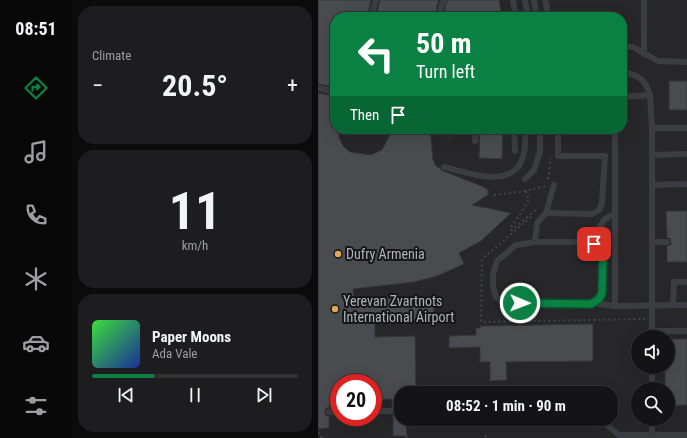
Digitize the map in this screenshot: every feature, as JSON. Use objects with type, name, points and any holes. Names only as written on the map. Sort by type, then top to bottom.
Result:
[{"type":"lane","points":[[372,12],[376,0]]},
{"type":"lane","points":[[440,12],[444,0]]},
{"type":"lane","points":[[513,0],[515,12]]},
{"type":"lane","points":[[525,0],[527,12]]},
{"type":"lane","points":[[534,0],[536,12]]},
{"type":"lane","points":[[545,0],[549,12]]},
{"type":"lane","points":[[644,0],[644,54]]},
{"type":"lane","points":[[627,47],[633,47],[658,61],[687,62]]},
{"type":"lane","points":[[627,73],[641,79],[647,85],[650,95],[652,128],[652,330]]},
{"type":"lane","points":[[318,88],[330,91]]},
{"type":"lane","points":[[627,97],[650,95]]},
{"type":"lane","points":[[652,128],[687,128]]},
{"type":"lane","points":[[475,134],[475,141]]},
{"type":"lane","points":[[514,134],[515,151]]},
{"type":"lane","points":[[444,167],[490,178],[505,176],[516,168],[523,158],[525,134]]},
{"type":"lane","points":[[525,179],[534,170],[540,152],[540,134]]},
{"type":"lane","points":[[546,213],[592,214],[599,210],[602,203],[605,156],[558,156],[558,134]]},
{"type":"lane","points":[[615,134],[616,306]]},
{"type":"lane","points":[[652,154],[687,154]]},
{"type":"lane","points":[[652,185],[687,184]]},
{"type":"lane","points":[[535,242],[537,223],[546,213],[554,185]]},
{"type":"lane","points":[[585,242],[606,219],[615,213]]},
{"type":"lane","points":[[591,304],[599,299],[602,293],[603,257],[600,249],[594,244],[585,242],[535,242],[516,246],[497,261],[492,274],[496,298],[506,303],[591,304],[616,306],[687,305]]},
{"type":"lane","points":[[652,242],[667,242]]},
{"type":"lane","points":[[673,305],[674,282],[687,282]]},
{"type":"lane","points":[[675,331],[687,330]]},
{"type":"lane","points":[[382,411],[392,411]]},
{"type":"lane","points":[[607,426],[619,437],[687,435]]},
{"type":"lane","points":[[652,426],[652,435]]},
{"type":"path","points":[[544,193],[550,167],[550,152]]},
{"type":"path","points":[[494,195],[526,191],[546,186]]},
{"type":"path","points":[[526,191],[529,200],[510,229],[512,230],[539,208],[482,259],[481,322],[652,318]]},
{"type":"path","points":[[318,432],[322,438]]},
{"type":"shaded area","points":[[318,0],[687,0],[687,438],[318,438]]},
{"type":"shaded area","points":[[430,134],[452,134],[453,142],[443,137]]},
{"type":"building","points":[[318,0],[371,0],[368,12],[330,12],[330,86],[318,84]]},
{"type":"building","points":[[380,0],[439,0],[436,12],[377,12]]},
{"type":"building","points":[[448,0],[499,0],[501,12],[445,12],[445,7]]},
{"type":"building","points":[[669,81],[687,81],[687,110],[669,110]]},
{"type":"building","name":"Yerevan Zvartnots International Airport","points":[[318,93],[330,95],[330,134],[339,134],[343,146],[350,152],[371,155],[382,150],[390,134],[430,134],[433,160],[436,166],[443,171],[484,187],[488,190],[488,195],[472,205],[511,213],[481,241],[459,253],[464,264],[437,276],[414,282],[353,289],[354,299],[434,298],[434,320],[375,321],[375,337],[415,336],[416,386],[394,386],[394,408],[392,407],[392,399],[382,400],[382,374],[330,374],[329,408],[326,408],[325,412],[325,415],[329,416],[329,428],[318,429]]},
{"type":"building","points":[[480,134],[503,134],[502,159],[479,158]]},
{"type":"building","points":[[666,211],[687,211],[687,262],[667,262],[667,246],[671,245],[671,242],[670,238],[667,238]]},
{"type":"building","points":[[593,324],[593,361],[506,362],[507,380],[490,381],[490,362],[480,362],[480,347],[449,348],[449,336],[476,335],[476,328],[480,328],[480,326]]},
{"type":"building","points":[[675,339],[687,339],[687,405],[675,406],[675,382],[665,382],[665,374],[675,374]]},
{"type":"building","name":"Yerevan Zvartnots International Airport","points":[[394,414],[394,426],[406,426],[407,436],[393,436]]},
{"type":"place","name":"Dufry Armenia","points":[[338,254]]},
{"type":"place","name":"Yerevan Zvartnots International Airport","points":[[335,309]]},
{"type":"route","points":[[520,303],[591,304],[599,299],[602,293],[603,257],[600,249],[594,244]]}]
